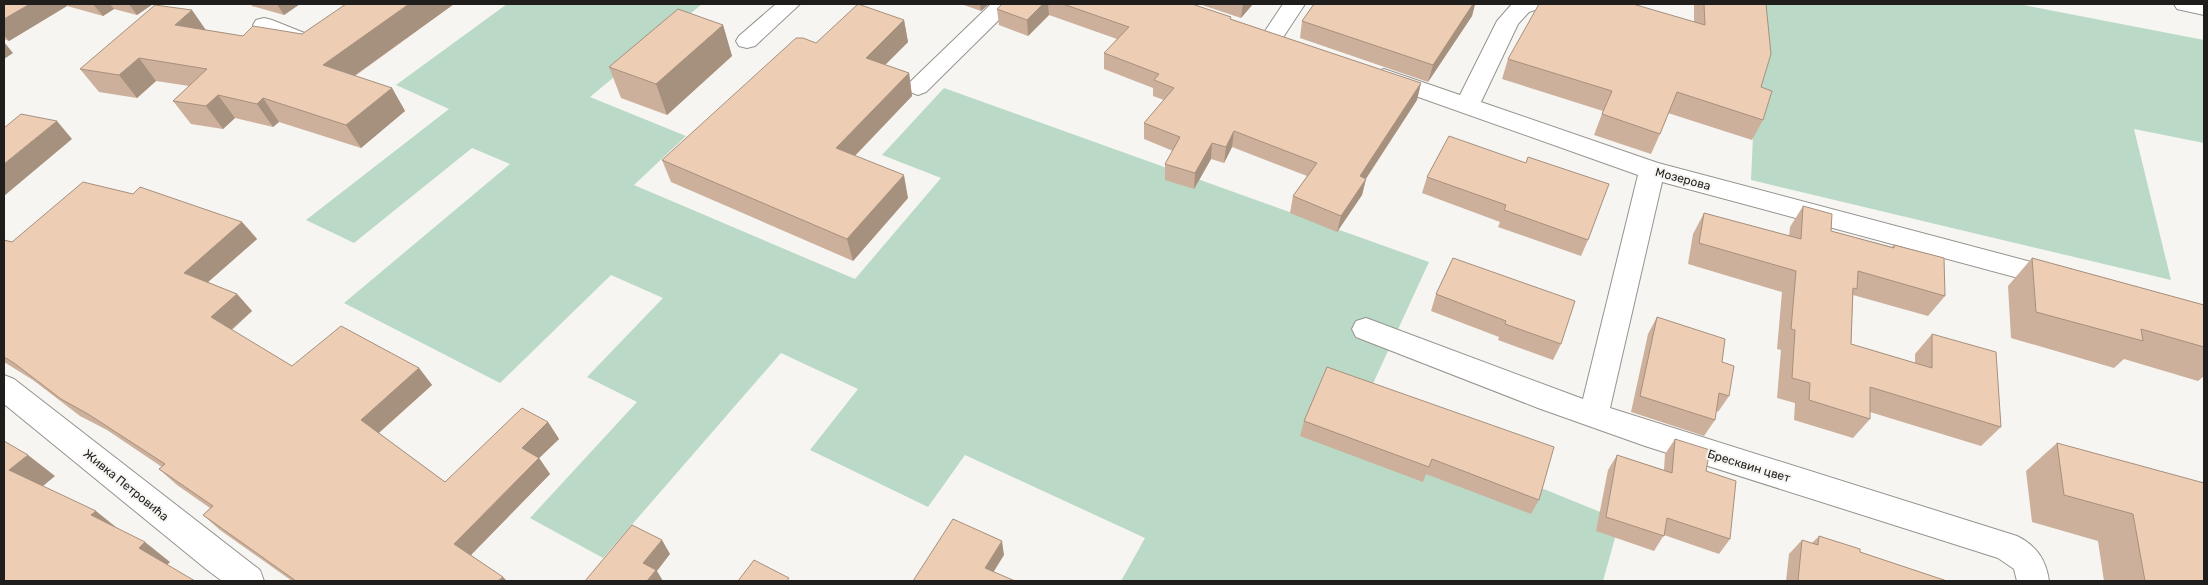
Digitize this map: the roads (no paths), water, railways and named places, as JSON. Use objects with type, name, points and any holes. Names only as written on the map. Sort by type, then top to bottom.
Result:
[{"type":"street","points":[[264,25],[309,43],[364,4]]},
{"type":"street","points":[[747,41],[789,4]]},
{"type":"street","points":[[918,87],[1004,4]]},
{"type":"street","points":[[1272,37],[1294,4]]},
{"type":"street","points":[[1467,106],[1508,20],[1521,7],[1530,4]]},
{"type":"street","points":[[2185,4],[2204,8]]},
{"type":"street","name":"Мозерова","points":[[1365,70],[1652,170],[2080,285]]},
{"type":"street","points":[[1594,415],[1652,170]]},
{"type":"street","name":"Бресквин цвет","points":[[1366,329],[1594,415],[2006,546],[2021,554],[2031,566],[2033,581]]},
{"type":"street","name":"Живка Петровића","points":[[4,388],[248,581]]}]
